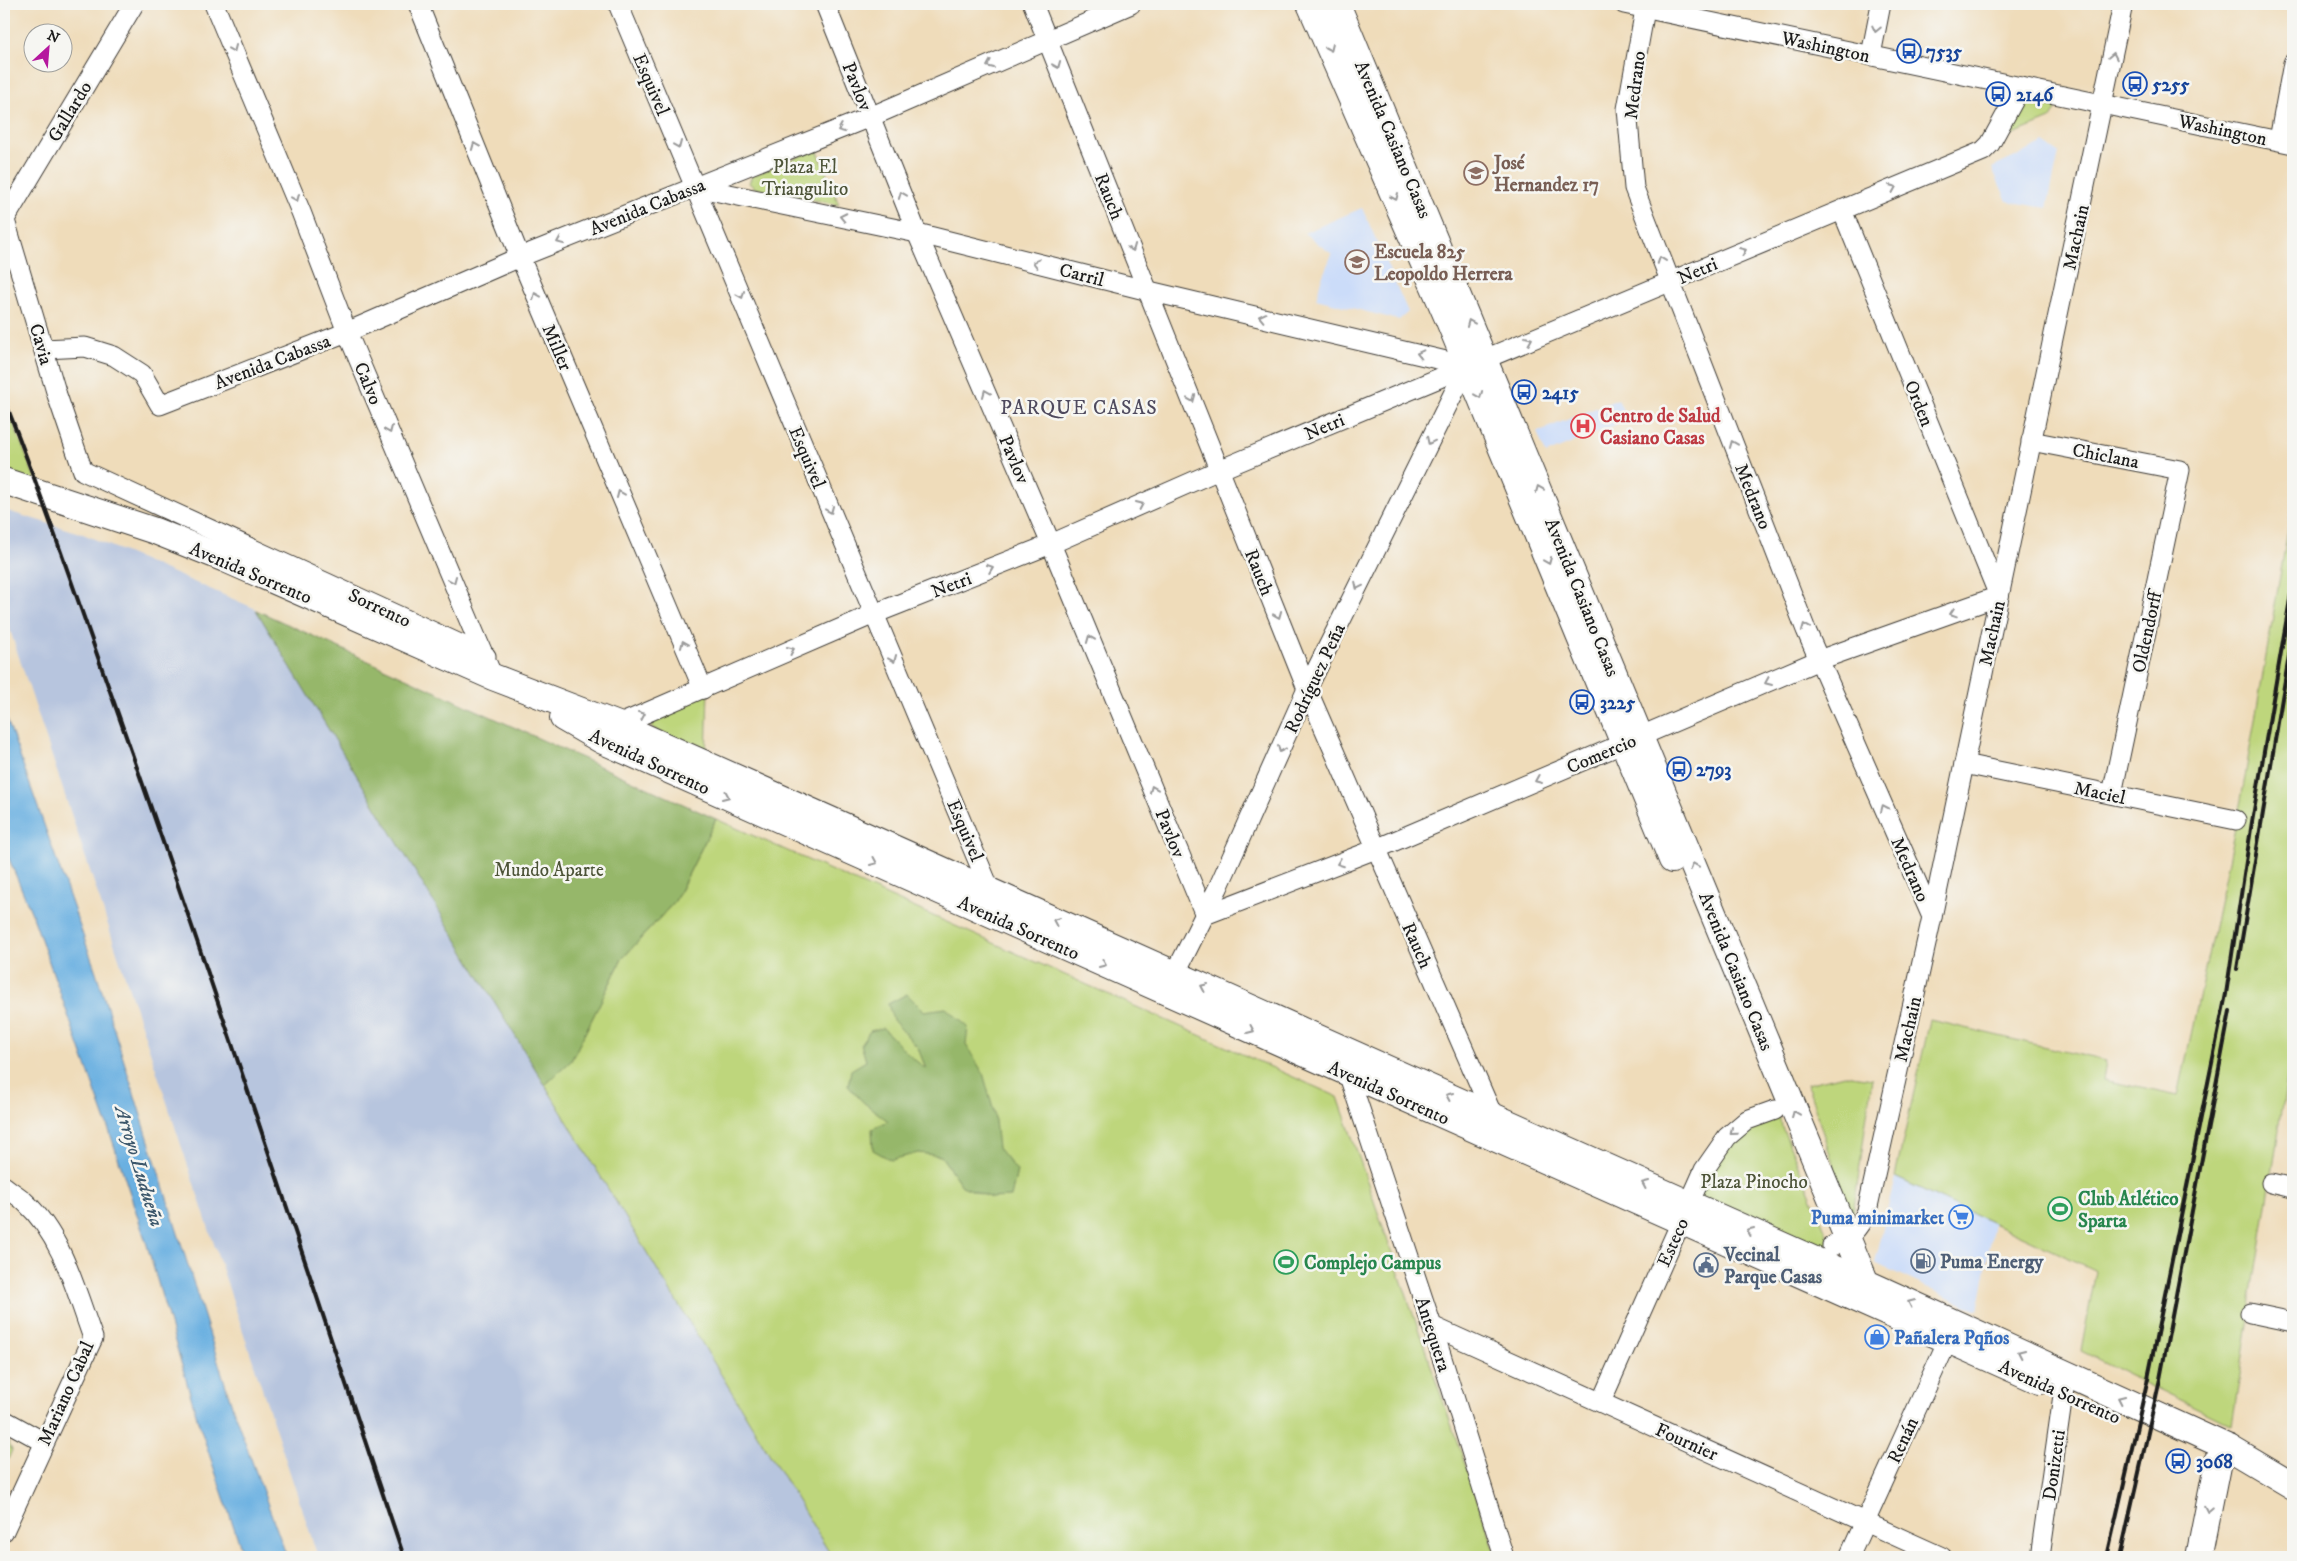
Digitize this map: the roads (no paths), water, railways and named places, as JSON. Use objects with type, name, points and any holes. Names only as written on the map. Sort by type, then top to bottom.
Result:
[{"type":"main road","name":"Avenida Casiano Casas","points":[[1310,4],[1476,362]]},
{"type":"main road","name":"Avenida Casiano Casas","points":[[1337,4],[1476,362],[1839,1243],[1851,1287]]},
{"type":"main road","name":"Avenida Sorrento","points":[[4,481],[155,531],[490,666],[610,733],[1952,1332],[2223,1454],[2293,1488]]},
{"type":"main road","name":"Avenida Casiano Casas","points":[[1632,740],[1775,1110],[1839,1243]]},
{"type":"main road","points":[[2199,1557],[2223,1454]]},
{"type":"street","name":"Gallardo","points":[[4,218],[134,4]]},
{"type":"street","name":"Calvo","points":[[214,4],[301,212],[347,332],[490,666]]},
{"type":"street","name":"Miller","points":[[418,4],[520,257],[703,689]]},
{"type":"street","name":"Esquivel","points":[[618,4],[874,614],[988,901]]},
{"type":"street","name":"Pavlov","points":[[825,4],[917,233],[1051,544],[1205,915]]},
{"type":"street","name":"Rauch","points":[[1033,4],[1308,689],[1490,1126]]},
{"type":"street","name":"Avenida Cabassa","points":[[44,349],[85,347],[114,356],[142,374],[160,405],[347,332],[520,257],[870,117],[1131,4]]},
{"type":"street","name":"Washington","points":[[1624,4],[1646,6],[2286,142]]},
{"type":"street","points":[[1871,55],[1881,4]]},
{"type":"street","name":"Machain","points":[[1839,1243],[1861,1225],[1866,1211],[1932,917],[2123,4]]},
{"type":"street","name":"Medrano","points":[[1646,6],[1627,109],[1634,188],[1669,282],[1819,660],[1932,917]]},
{"type":"street","points":[[2286,142],[2293,63]]},
{"type":"street","name":"Netri","points":[[610,733],[703,689],[874,614],[1051,544],[1219,470],[1983,151],[1990,144],[2021,87]]},
{"type":"street","name":"Carril","points":[[695,187],[917,233],[1149,291],[1476,362]]},
{"type":"street","name":"Orden","points":[[1842,210],[1999,596]]},
{"type":"street","name":"Cavia","points":[[4,218],[57,395],[83,471]]},
{"type":"street","name":"Rodríguez Peña","points":[[1171,983],[1205,915],[1308,689],[1476,362]]},
{"type":"street","name":"Chiclana","points":[[2031,441],[2180,470]]},
{"type":"street","name":"Oldendorff","points":[[2112,794],[2180,470]]},
{"type":"street","name":"Sorrento","points":[[83,471],[490,666]]},
{"type":"street","name":"Comercio","points":[[1205,915],[1376,849],[1819,660],[1999,596]]},
{"type":"street","name":"Maciel","points":[[1964,764],[2236,820]]},
{"type":"street","name":"Antequera","points":[[1352,1064],[1504,1557]]},
{"type":"street","name":"Esteco","points":[[1601,1402],[1704,1170],[1726,1137],[1747,1120],[1775,1110]]},
{"type":"street","points":[[2271,1183],[2293,1188]]},
{"type":"street","name":"Mariano Cabal","points":[[4,1186],[26,1202],[44,1225],[63,1255],[94,1338],[4,1531]]},
{"type":"street","points":[[2250,1313],[2293,1322]]},
{"type":"street","name":"Fournier","points":[[1432,1326],[1942,1557]]},
{"type":"street","name":"Renán","points":[[1849,1557],[1952,1332]]},
{"type":"street","name":"Donizetti","points":[[2040,1557],[2064,1383]]},
{"type":"street","points":[[4,1420],[44,1442]]},
{"type":"water","name":"Arroyo Ludueña","points":[[4,711],[96,972],[234,1412],[287,1557],[244,1557],[198,1421],[147,1245],[110,1133],[32,914],[4,847]]},
{"type":"railway","points":[[4,399],[59,546],[186,909],[404,1557]]},
{"type":"railway","points":[[2107,1557],[2148,1378],[2226,994],[2252,822],[2293,582]]},
{"type":"railway","points":[[2237,969],[2293,632]]},
{"type":"railway","points":[[2120,1557],[2160,1379],[2230,1011]]},
{"type":"place","name":"7535","points":[[1909,51]]},
{"type":"place","name":"5255","points":[[2135,84]]},
{"type":"place","name":"2146","points":[[1998,94]]},
{"type":"place","name":"José Hernandez 17","points":[[1476,173]]},
{"type":"place","name":"Escuela 825 Leopoldo Herrera","points":[[1357,262]]},
{"type":"place","name":"2415","points":[[1524,392]]},
{"type":"place","name":"Centro de Salud Casiano Casas","points":[[1583,426]]},
{"type":"place","name":"3225","points":[[1582,702]]},
{"type":"place","name":"2793","points":[[1679,769]]},
{"type":"place","name":"Club Atlético Sparta","points":[[2060,1209]]},
{"type":"place","name":"Puma minimarket","points":[[1961,1217]]},
{"type":"place","name":"Puma Energy","points":[[1923,1261]]},
{"type":"place","name":"Complejo Campus","points":[[1286,1262]]},
{"type":"place","name":"Vecinal Parque Casas","points":[[1706,1265]]},
{"type":"place","name":"Pañalera Pqños","points":[[1877,1337]]},
{"type":"place","name":"3068","points":[[2178,1461]]},
{"type":"district","name":"PARQUE CASAS","points":[[1079,407]]},
{"type":"park label","name":"Plaza El Triangulito","points":[[805,177]]},
{"type":"park label","name":"Mundo Aparte","points":[[549,869]]},
{"type":"park label","name":"Plaza Pinocho","points":[[1754,1181]]}]
